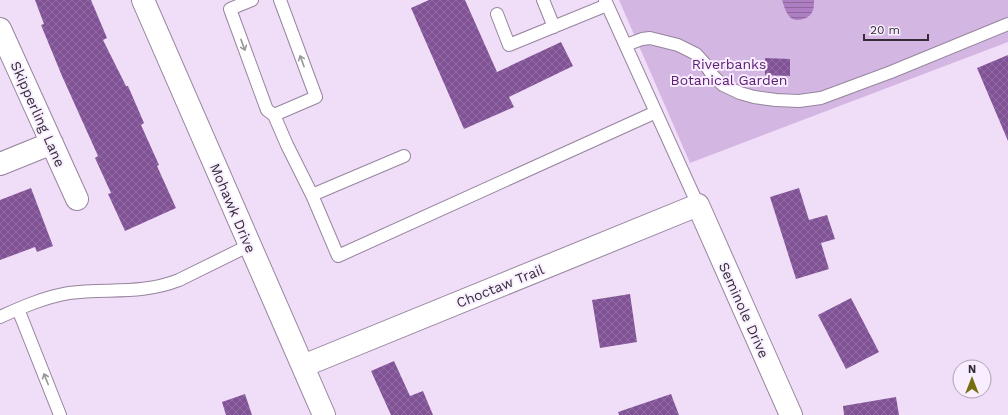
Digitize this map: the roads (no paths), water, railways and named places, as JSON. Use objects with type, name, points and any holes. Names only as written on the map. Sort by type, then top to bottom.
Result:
[{"type":"street","name":"Mohawk Drive","points":[[144,0],[324,415]]},
{"type":"street","name":"Skipperling Lane","points":[[0,29],[77,199]]},
{"type":"street","points":[[0,164],[52,143]]},
{"type":"street","name":"Choctaw Trail","points":[[303,366],[698,205]]},
{"type":"street","name":"Seminole Drive","points":[[698,205],[790,415]]},
{"type":"lane","points":[[252,0],[230,8],[271,113],[312,195],[338,256],[656,112]]},
{"type":"lane","points":[[271,113],[316,97],[280,0]]},
{"type":"lane","points":[[543,0],[554,27]]},
{"type":"lane","points":[[497,14],[509,45],[554,27],[606,2],[698,205]]},
{"type":"lane","points":[[626,45],[642,39],[650,38],[678,45],[696,54],[713,76],[723,85],[740,93],[776,100],[799,101],[820,98],[834,93],[1008,24]]},
{"type":"lane","points":[[312,195],[404,156]]},
{"type":"lane","points":[[0,317],[18,309],[69,293],[151,289],[166,285],[250,245]]},
{"type":"lane","points":[[18,309],[60,415]]},
{"type":"park label","name":"Riverbanks Botanical Garden","points":[[729,72]]}]
